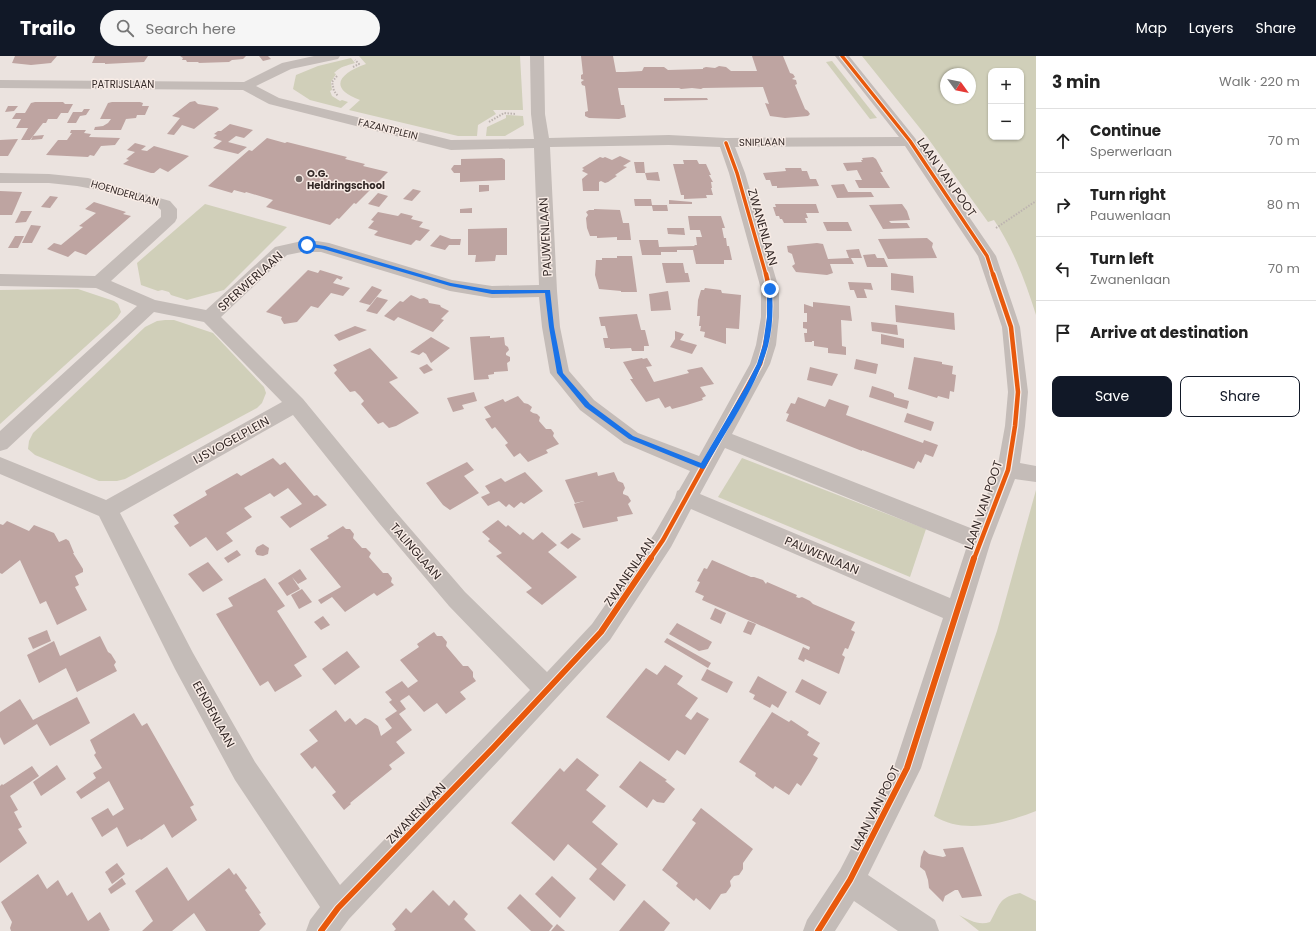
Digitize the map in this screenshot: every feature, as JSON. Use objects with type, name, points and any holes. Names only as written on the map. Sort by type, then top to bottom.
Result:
[{"type":"street","points":[[246,86],[287,66],[333,56]]},
{"type":"street","points":[[537,56],[538,114],[542,143]]},
{"type":"street","name":"LAAN VAN POOT","points":[[818,931],[850,880],[907,768],[980,541],[1008,470],[1015,426],[1018,392],[1012,328],[987,256],[910,141],[842,56]]},
{"type":"street","name":"PATRIJSLAAN","points":[[0,84],[246,86]]},
{"type":"street","name":"FAZANTPLEIN","points":[[246,86],[274,101],[450,145],[542,143]]},
{"type":"street","name":"SNIPLAAN","points":[[542,143],[669,140],[726,143],[910,141]]},
{"type":"street","name":"PAUWENLAAN","points":[[542,143],[548,291],[551,327],[560,373],[587,405],[631,438],[703,467]]},
{"type":"street","name":"ZWANENLAAN","points":[[321,931],[338,908],[493,748],[601,632],[663,540],[760,364],[766,345],[770,317],[770,289],[737,173],[726,143]]},
{"type":"street","name":"HOENDERLAAN","points":[[0,178],[52,178],[78,181],[102,186],[164,204],[169,209],[169,218],[99,282]]},
{"type":"street","name":"SPERWERLAAN","points":[[210,317],[281,251],[292,247],[307,245],[323,247],[450,285],[492,292],[548,291]]},
{"type":"street","points":[[0,280],[99,282],[150,305],[210,317],[296,404]]},
{"type":"street","points":[[0,443],[150,305]]},
{"type":"street","name":"IJSVOGELPLEIN","points":[[107,510],[296,404]]},
{"type":"street","name":"TALINGLAAN","points":[[296,404],[386,517],[457,599],[547,689]]},
{"type":"street","points":[[720,438],[980,541]]},
{"type":"street","points":[[0,465],[107,510]]},
{"type":"street","points":[[1008,470],[1036,474]]},
{"type":"street","name":"PAUWENLAAN","points":[[686,497],[958,613]]},
{"type":"street","name":"EENDENLAAN","points":[[107,510],[184,661],[245,771],[338,908]]},
{"type":"street","points":[[850,880],[924,931]]},
{"type":"path","points":[[349,68],[360,64],[351,56]]},
{"type":"path","points":[[337,75],[332,82],[334,91],[340,98],[352,103],[338,117]]},
{"type":"path","points":[[481,145],[483,126],[504,114],[538,114]]},
{"type":"path","points":[[972,232],[998,228],[1036,201]]},
{"type":"green space","points":[[359,56],[520,56],[523,110],[493,110],[496,114],[478,125],[477,136],[458,136],[349,110],[360,100],[343,91],[341,81],[349,72],[366,64]]},
{"type":"green space","points":[[862,56],[1036,56],[1036,315],[1028,291],[1007,242],[994,220],[988,222],[927,137]]},
{"type":"green space","points":[[351,58],[355,63],[339,69],[334,73],[336,74],[331,82],[332,90],[330,91],[332,96],[340,101],[342,100],[348,102],[341,108],[310,100],[293,89],[296,75],[318,66]]},
{"type":"green space","points":[[832,61],[877,118],[870,119],[826,62]]},
{"type":"green space","points":[[506,115],[523,116],[524,125],[505,136],[486,136],[487,127],[506,118]]},
{"type":"green space","points":[[205,204],[287,227],[224,290],[187,300],[171,295],[169,292],[162,290],[158,291],[141,285],[137,263]]},
{"type":"green space","points":[[78,289],[114,301],[118,304],[121,312],[117,318],[0,424],[0,290]]},
{"type":"green space","points":[[174,320],[213,333],[264,387],[266,393],[262,403],[257,408],[125,479],[117,481],[99,481],[35,455],[28,449],[29,441],[33,433],[145,327],[157,321]]},
{"type":"green space","points":[[742,458],[926,529],[910,577],[718,497]]},
{"type":"green space","points":[[1036,490],[1036,811],[1011,820],[985,825],[958,825],[946,822],[934,816],[997,631]]},
{"type":"green space","points":[[1020,893],[1036,901],[1036,931],[979,931],[959,915],[978,923],[990,922],[1003,899]]},
{"type":"building","points":[[15,56],[57,56],[51,63],[31,65],[12,63]]},
{"type":"building","points":[[95,56],[148,56],[144,62],[105,64],[92,63]]},
{"type":"building","points":[[180,56],[246,56],[243,59],[232,60],[229,62],[198,63],[199,62],[187,62],[186,60],[182,60],[183,58]]},
{"type":"building","points":[[259,56],[268,56],[271,59],[263,61]]},
{"type":"building","points":[[581,56],[613,56],[616,72],[624,72],[642,71],[644,67],[664,67],[668,70],[703,69],[706,67],[715,68],[719,66],[726,67],[731,71],[757,71],[752,56],[783,56],[790,73],[795,77],[792,79],[796,80],[797,84],[795,85],[805,109],[810,114],[808,116],[785,118],[770,116],[765,103],[769,104],[763,87],[701,89],[618,88],[621,105],[624,105],[626,117],[619,119],[589,118],[585,116],[585,112],[588,111],[585,86],[582,85],[581,82],[584,80],[581,79],[581,75],[583,74]]},
{"type":"building","points":[[664,98],[707,98],[708,100],[664,101]]},
{"type":"building","points":[[195,101],[198,104],[217,107],[219,109],[194,129],[182,125],[174,135],[167,134],[180,118],[172,116],[190,102]]},
{"type":"building","points":[[63,102],[65,104],[73,104],[68,113],[61,113],[57,119],[48,119],[46,123],[43,123],[30,140],[21,140],[28,128],[16,128],[21,119],[12,119],[16,113],[25,113],[31,103]]},
{"type":"building","points":[[140,102],[143,103],[142,106],[149,106],[145,115],[137,115],[136,118],[126,119],[121,130],[94,130],[95,127],[103,126],[111,119],[100,119],[108,103]]},
{"type":"building","points":[[8,106],[18,106],[14,111],[5,112]]},
{"type":"building","points":[[84,109],[90,109],[86,115],[80,116],[76,123],[67,123],[73,112],[82,112]]},
{"type":"building","points":[[230,124],[253,130],[244,138],[236,136],[228,142],[247,147],[238,154],[213,148],[222,141],[213,138],[217,135],[214,134]]},
{"type":"building","points":[[71,130],[86,130],[84,133],[91,134],[89,137],[120,138],[115,145],[101,146],[94,156],[46,155],[58,140],[67,140],[72,133],[70,133]]},
{"type":"building","points":[[44,135],[42,139],[31,140],[33,136]]},
{"type":"building","name":"O.G. Heldringschool","points":[[267,138],[347,157],[345,159],[365,164],[363,166],[388,172],[356,204],[354,203],[339,219],[337,218],[330,225],[266,207],[273,200],[246,192],[234,190],[232,193],[208,186],[249,150],[252,151]]},
{"type":"building","points":[[18,139],[8,156],[0,156],[0,140]]},
{"type":"building","points":[[135,143],[146,146],[141,150],[147,151],[154,146],[189,156],[168,172],[160,168],[154,173],[151,173],[123,164],[129,160],[126,159],[135,152],[127,150]]},
{"type":"building","points":[[620,156],[631,161],[623,166],[627,167],[608,182],[599,182],[599,191],[583,191],[582,179],[588,174],[582,171],[584,169],[582,168],[600,157],[605,157],[612,160]]},
{"type":"building","points":[[873,157],[876,159],[883,172],[880,172],[890,188],[859,188],[855,180],[862,180],[857,170],[847,171],[843,163],[862,162],[862,158]]},
{"type":"building","points":[[502,158],[505,160],[505,180],[460,182],[460,173],[454,173],[451,169],[454,165],[461,165],[461,159]]},
{"type":"building","points":[[683,160],[697,160],[699,164],[706,164],[713,182],[711,182],[711,188],[713,195],[706,195],[707,198],[684,199],[684,195],[681,195],[673,164],[684,164]]},
{"type":"building","points":[[634,162],[644,162],[645,173],[636,173]]},
{"type":"building","points":[[785,168],[801,168],[802,171],[807,171],[810,179],[816,179],[819,186],[777,188],[777,186],[772,186],[770,180],[766,180],[763,173],[786,171]]},
{"type":"building","points":[[658,172],[660,181],[647,180],[645,173]]},
{"type":"building","points":[[844,184],[848,192],[871,192],[874,197],[837,198],[831,185]]},
{"type":"building","points":[[479,185],[489,185],[489,191],[479,192]]},
{"type":"building","points":[[413,189],[421,191],[412,201],[403,199]]},
{"type":"building","points":[[0,191],[22,192],[12,215],[0,215]]},
{"type":"building","points":[[378,193],[388,196],[379,207],[368,204]]},
{"type":"building","points":[[50,196],[58,197],[50,208],[41,207]]},
{"type":"building","points":[[634,199],[651,199],[652,205],[667,205],[668,211],[653,211],[652,206],[635,206]]},
{"type":"building","points":[[669,200],[692,202],[692,204],[669,204]]},
{"type":"building","points":[[94,202],[126,212],[123,214],[131,216],[86,255],[75,251],[68,257],[47,249],[54,243],[61,245],[83,227],[79,226],[96,213],[85,209]]},
{"type":"building","points":[[775,204],[816,204],[819,213],[806,213],[808,218],[805,218],[807,223],[784,223],[779,216],[776,216],[773,207],[776,207]]},
{"type":"building","points":[[902,204],[907,211],[910,220],[889,221],[891,223],[907,223],[910,228],[883,229],[869,205]]},
{"type":"building","points":[[472,208],[472,213],[460,213],[460,209]]},
{"type":"building","points":[[594,209],[620,210],[623,223],[629,223],[631,240],[617,240],[617,237],[597,238],[597,236],[590,236],[587,228],[586,218],[588,215],[586,212]]},
{"type":"building","points":[[21,211],[32,211],[26,222],[15,223]]},
{"type":"building","points":[[378,212],[398,216],[401,213],[413,216],[411,219],[423,222],[419,227],[430,230],[420,241],[416,240],[411,245],[374,235],[378,231],[368,228],[374,221],[371,220]]},
{"type":"building","points":[[688,216],[721,216],[725,228],[722,228],[724,238],[726,238],[727,246],[729,246],[732,260],[724,260],[724,264],[696,264],[693,250],[661,252],[661,255],[642,255],[639,240],[658,240],[659,247],[697,245],[696,237],[702,237],[700,230],[690,230]]},
{"type":"building","points":[[823,222],[848,222],[852,231],[827,231]]},
{"type":"building","points":[[31,225],[41,226],[32,243],[22,243]]},
{"type":"building","points":[[507,228],[507,255],[496,255],[495,261],[475,262],[476,255],[468,255],[468,229]]},
{"type":"building","points":[[667,228],[684,228],[685,235],[668,234]]},
{"type":"building","points":[[440,235],[451,239],[461,239],[460,245],[449,245],[445,250],[430,246]]},
{"type":"building","points":[[15,236],[24,236],[18,248],[8,248]]},
{"type":"building","points":[[927,238],[933,243],[932,247],[937,258],[888,259],[878,239]]},
{"type":"building","points":[[817,243],[823,244],[828,259],[849,258],[846,250],[859,249],[862,258],[851,258],[854,264],[830,264],[833,273],[827,275],[796,272],[792,266],[795,264],[792,254],[788,252],[787,246]]},
{"type":"building","points":[[875,254],[877,258],[884,258],[888,267],[867,267],[863,255]]},
{"type":"building","points":[[617,256],[632,256],[637,292],[621,292],[599,289],[595,275],[596,260],[602,260],[602,258],[617,258]]},
{"type":"building","points":[[662,263],[683,263],[685,273],[688,273],[690,282],[666,283]]},
{"type":"building","points":[[308,270],[318,273],[320,270],[343,277],[341,280],[337,278],[333,283],[350,288],[343,296],[331,293],[318,308],[311,306],[297,322],[284,324],[281,319],[282,317],[266,312]]},
{"type":"building","points":[[891,273],[913,276],[914,293],[891,290]]},
{"type":"building","points":[[848,282],[871,283],[873,290],[864,289],[867,298],[857,298],[854,290],[850,290]]},
{"type":"building","points":[[372,286],[382,290],[370,305],[359,302]]},
{"type":"building","points":[[705,288],[721,290],[722,293],[741,295],[739,329],[726,328],[726,344],[704,337],[705,332],[700,331],[700,316],[697,316],[698,300],[701,290],[704,290]]},
{"type":"building","points":[[668,291],[671,310],[651,311],[649,294]]},
{"type":"building","points":[[411,295],[420,299],[424,298],[428,300],[429,303],[440,305],[449,311],[441,319],[444,320],[433,332],[398,317],[394,321],[384,316],[400,301],[403,302]]},
{"type":"building","points":[[377,297],[388,300],[377,314],[366,311]]},
{"type":"building","points":[[813,302],[850,306],[852,321],[841,320],[842,346],[846,347],[846,355],[828,353],[828,348],[814,346],[814,341],[805,342],[804,333],[807,333],[807,329],[803,328],[803,322],[807,322],[807,313],[804,313],[804,304],[813,307]]},
{"type":"building","points":[[895,305],[954,313],[955,330],[896,322]]},
{"type":"building","points":[[637,314],[641,330],[645,330],[649,346],[644,346],[644,351],[632,351],[631,348],[605,348],[603,338],[608,338],[605,326],[601,326],[599,317]]},
{"type":"building","points":[[871,322],[897,325],[898,335],[872,331]]},
{"type":"building","points":[[355,326],[367,330],[339,341],[334,335]]},
{"type":"building","points":[[675,331],[684,334],[680,340],[697,345],[692,354],[670,347],[675,339]]},
{"type":"building","points":[[881,334],[904,339],[904,348],[881,344]]},
{"type":"building","points":[[490,336],[490,338],[504,337],[505,345],[509,350],[506,355],[510,357],[510,361],[507,363],[508,371],[494,372],[494,374],[488,375],[489,379],[474,380],[470,337]]},
{"type":"building","points":[[431,337],[450,348],[431,363],[426,354],[423,352],[419,355],[410,352]]},
{"type":"building","points":[[370,348],[398,378],[389,382],[419,413],[396,426],[389,428],[383,422],[378,424],[361,404],[364,401],[360,396],[355,391],[350,392],[334,373],[337,370],[333,365]]},
{"type":"building","points":[[914,357],[942,362],[942,364],[953,366],[952,374],[956,375],[954,392],[950,391],[949,399],[938,396],[937,398],[908,389]]},
{"type":"building","points":[[647,358],[652,366],[646,367],[654,382],[689,373],[687,370],[702,367],[714,384],[700,387],[706,396],[702,398],[703,400],[672,409],[670,406],[665,408],[659,398],[646,402],[630,379],[633,379],[623,362]]},
{"type":"building","points":[[856,359],[878,364],[876,374],[854,369]]},
{"type":"building","points":[[427,364],[433,370],[424,374],[419,368]]},
{"type":"building","points":[[810,367],[838,374],[832,386],[807,380]]},
{"type":"building","points":[[872,386],[891,392],[894,394],[894,397],[909,401],[907,409],[869,397]]},
{"type":"building","points":[[474,392],[477,401],[462,405],[464,409],[453,412],[447,398]]},
{"type":"building","points":[[518,396],[524,403],[532,407],[530,411],[540,417],[539,421],[546,429],[551,429],[554,433],[553,436],[559,444],[546,450],[548,453],[528,462],[520,453],[514,457],[505,445],[508,443],[495,427],[492,429],[485,419],[491,417],[484,407],[503,399],[505,402]]},
{"type":"building","points":[[798,397],[825,407],[829,399],[849,406],[846,415],[923,443],[924,440],[938,445],[933,457],[925,454],[921,463],[918,461],[914,469],[862,451],[786,421],[789,414],[786,413],[791,403],[795,404]]},
{"type":"building","points":[[907,413],[934,422],[931,431],[904,422]]},
{"type":"building","points":[[273,458],[280,465],[285,462],[314,496],[317,495],[327,505],[290,528],[280,517],[302,504],[288,488],[274,497],[270,493],[244,508],[252,517],[226,533],[233,541],[217,551],[206,537],[190,547],[174,526],[179,523],[173,515],[207,495],[205,491],[237,473],[241,476]]},
{"type":"building","points":[[467,462],[474,470],[464,476],[479,493],[450,510],[443,505],[426,483]]},
{"type":"building","points":[[525,472],[543,491],[524,504],[521,502],[514,508],[509,504],[506,507],[499,501],[488,506],[481,497],[490,493],[485,486],[501,478],[505,482]]},
{"type":"building","points":[[597,472],[598,476],[614,472],[618,481],[623,483],[625,488],[623,494],[628,496],[631,501],[628,504],[633,514],[617,517],[618,521],[583,528],[574,504],[584,501],[575,503],[565,480]]},
{"type":"building","points":[[498,520],[506,527],[508,525],[520,535],[523,532],[533,540],[542,532],[557,545],[548,552],[577,577],[542,605],[526,592],[532,588],[496,556],[502,553],[488,541],[490,539],[482,532]]},
{"type":"building","points":[[7,521],[29,531],[34,525],[54,533],[59,542],[66,539],[69,541],[73,553],[83,569],[83,572],[75,576],[79,585],[75,587],[87,610],[57,625],[46,601],[40,604],[20,560],[2,574],[0,573],[0,524],[3,525]]},
{"type":"building","points":[[343,526],[346,529],[350,529],[354,534],[353,538],[362,548],[366,548],[371,553],[369,557],[383,573],[388,573],[392,578],[391,582],[394,585],[377,596],[374,593],[345,612],[332,597],[321,604],[318,600],[341,587],[310,549],[329,538],[327,536]]},
{"type":"building","points":[[572,533],[581,539],[568,549],[560,543]]},
{"type":"building","points":[[263,544],[269,548],[268,554],[263,556],[257,555],[255,551],[257,547]]},
{"type":"building","points":[[237,550],[241,555],[228,563],[224,558]]},
{"type":"building","points":[[712,560],[751,577],[763,580],[766,584],[767,582],[797,595],[796,597],[802,597],[813,604],[855,622],[851,630],[855,632],[848,649],[845,648],[842,655],[845,657],[839,674],[805,659],[804,662],[798,659],[803,647],[809,650],[810,647],[702,600],[704,596],[695,592],[700,582],[697,581],[704,568],[707,569]]},
{"type":"building","points":[[208,562],[223,580],[203,592],[188,574]]},
{"type":"building","points":[[300,569],[307,579],[298,584],[292,577],[300,589],[287,596],[278,583]]},
{"type":"building","points":[[265,578],[285,606],[277,611],[307,657],[294,665],[302,676],[275,692],[268,681],[260,686],[216,614],[233,606],[228,598]]},
{"type":"building","points":[[302,589],[312,602],[299,609],[291,595]]},
{"type":"building","points":[[715,608],[726,613],[721,624],[710,619]]},
{"type":"building","points":[[323,616],[330,625],[321,630],[314,622]]},
{"type":"building","points":[[748,621],[756,624],[751,635],[743,632]]},
{"type":"building","points":[[677,623],[712,642],[708,649],[699,651],[669,634]]},
{"type":"building","points":[[47,630],[51,641],[33,649],[28,638]]},
{"type":"building","points":[[434,632],[437,636],[442,636],[447,642],[446,646],[463,666],[468,666],[473,672],[473,677],[476,681],[460,692],[466,699],[446,714],[437,703],[424,712],[409,695],[400,701],[406,709],[399,714],[412,730],[396,742],[405,753],[389,765],[392,769],[350,803],[351,804],[344,810],[332,795],[336,792],[315,766],[312,769],[300,754],[318,741],[309,730],[336,710],[345,722],[350,718],[356,725],[365,718],[370,720],[378,726],[381,736],[392,728],[385,719],[397,711],[389,702],[392,700],[385,692],[402,681],[408,688],[418,681],[400,660],[419,647],[417,644]]},
{"type":"building","points":[[100,636],[108,652],[116,662],[114,665],[117,671],[77,692],[66,668],[39,683],[27,655],[54,641],[60,656]]},
{"type":"building","points":[[667,638],[711,663],[708,668],[664,642]]},
{"type":"building","points":[[347,651],[360,667],[335,685],[322,669]]},
{"type":"building","points":[[665,665],[683,676],[677,684],[698,698],[685,716],[691,720],[697,712],[709,719],[685,755],[677,750],[669,761],[606,717],[646,668],[657,675]]},
{"type":"building","points":[[707,669],[733,682],[727,693],[701,680]]},
{"type":"building","points":[[758,676],[787,692],[778,708],[772,704],[770,708],[753,699],[755,695],[749,692]]},
{"type":"building","points":[[802,679],[827,692],[820,705],[795,692]]},
{"type":"building","points":[[77,697],[90,723],[50,746],[37,724],[4,745],[0,737],[0,712],[20,699],[33,720]]},
{"type":"building","points":[[772,712],[789,722],[791,720],[809,732],[807,735],[820,743],[813,755],[818,758],[810,772],[801,786],[797,783],[789,795],[775,786],[773,789],[755,776],[756,773],[739,762]]},
{"type":"building","points":[[134,713],[142,726],[147,723],[194,805],[190,807],[197,820],[172,838],[164,824],[141,840],[140,839],[127,847],[117,827],[102,837],[91,818],[108,808],[113,816],[124,809],[109,781],[81,799],[76,792],[96,778],[93,773],[102,768],[94,755],[96,753],[90,740]]},
{"type":"building","points":[[577,758],[599,775],[586,790],[606,806],[592,822],[618,844],[601,864],[626,885],[614,901],[589,879],[597,869],[568,844],[554,861],[511,823],[560,768],[564,772]]},
{"type":"building","points":[[640,761],[667,780],[665,781],[675,789],[664,803],[657,802],[653,799],[647,808],[619,787]]},
{"type":"building","points":[[57,765],[66,779],[41,796],[33,782]]},
{"type":"building","points":[[32,766],[39,776],[10,796],[18,810],[14,812],[22,827],[18,829],[27,843],[0,863],[0,786]]},
{"type":"building","points":[[701,808],[753,849],[743,863],[743,869],[739,875],[734,876],[730,881],[731,886],[726,893],[721,894],[710,910],[696,898],[694,901],[676,886],[678,883],[662,870],[696,823],[692,820]]},
{"type":"building","points":[[963,847],[982,896],[962,898],[958,890],[955,890],[945,896],[943,902],[929,888],[925,871],[920,867],[921,857],[924,850],[929,854],[943,857],[946,856],[943,849]]},
{"type":"building","points":[[117,863],[125,874],[112,884],[105,872]]},
{"type":"building","points":[[167,867],[188,901],[229,868],[234,875],[236,873],[247,888],[245,890],[261,913],[259,914],[266,924],[259,931],[206,931],[194,913],[172,931],[142,931],[153,921],[135,891]]},
{"type":"building","points":[[38,874],[47,889],[58,880],[67,896],[72,892],[88,921],[100,912],[110,930],[11,931],[10,928],[12,922],[1,902]]},
{"type":"building","points":[[552,876],[576,898],[560,918],[535,894]]},
{"type":"building","points":[[122,878],[126,884],[111,894],[108,889]]},
{"type":"building","points":[[433,890],[449,906],[454,900],[468,914],[464,919],[476,931],[394,931],[396,929],[392,924],[406,908],[411,913]]},
{"type":"building","points":[[520,894],[553,926],[549,931],[531,931],[507,908]]},
{"type":"building","points":[[644,900],[670,923],[664,931],[619,931]]},
{"type":"building","points":[[557,924],[565,931],[551,931]]},
{"type":"cycle path","points":[[818,931],[850,880],[907,768],[980,541],[1008,470],[1015,426],[1018,392],[1011,327],[987,256],[910,141],[842,56]]},
{"type":"cycle path","points":[[321,931],[338,908],[493,748],[601,632],[663,540],[760,364],[766,345],[770,317],[770,289],[737,173],[726,143]]},
{"type":"place","name":"O.G. Heldringschool","points":[[299,179]]},
{"type":"route","points":[[307,245],[323,247],[450,285],[492,292],[548,291],[551,327],[560,373],[587,405],[631,438],[703,467],[760,364],[766,345],[770,317],[770,289]]}]
